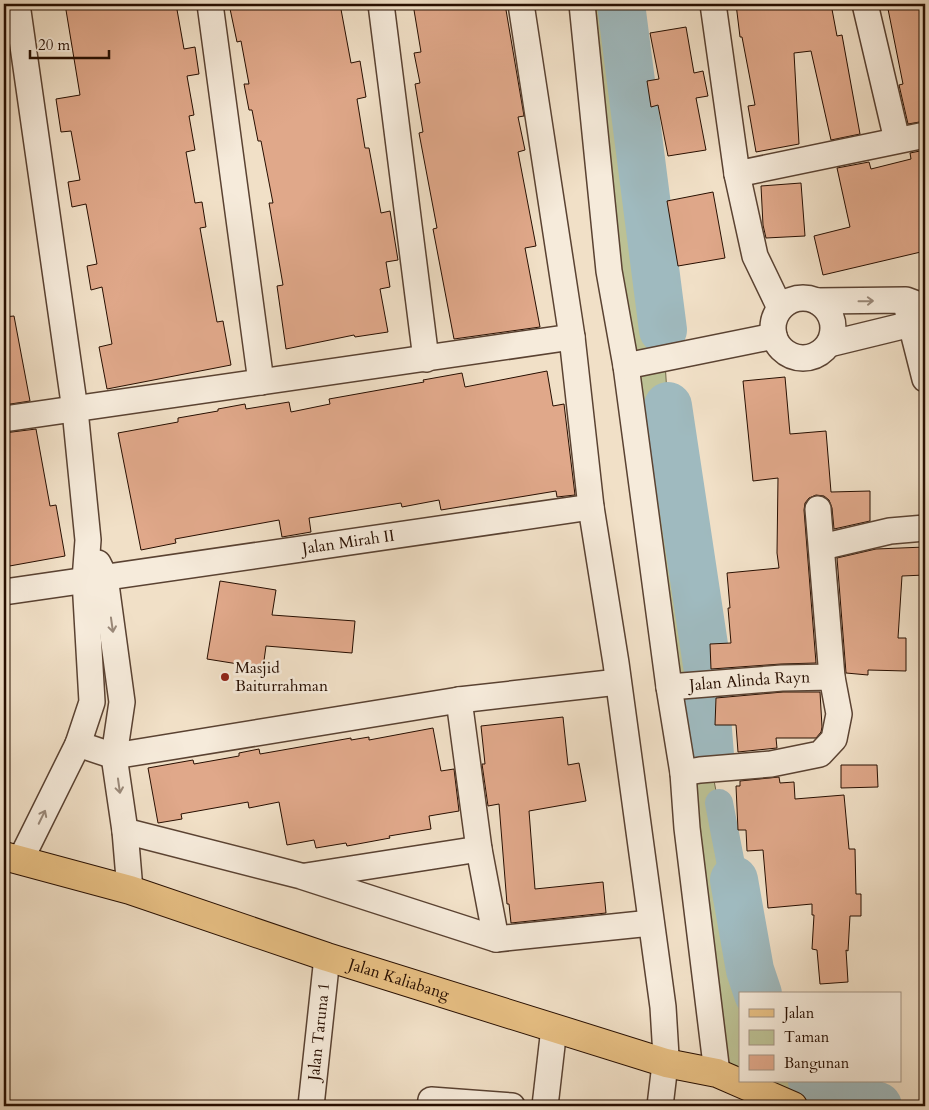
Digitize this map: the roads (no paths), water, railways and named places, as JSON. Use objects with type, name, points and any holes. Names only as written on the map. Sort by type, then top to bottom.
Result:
[{"type":"main road","name":"Jalan Kaliabang","points":[[12,858],[130,890],[327,957],[666,1063],[717,1072],[739,1082]]},
{"type":"main road","name":"Jalan Kaliabang","points":[[739,1082],[793,1106]]},
{"type":"street","points":[[17,4],[75,410],[88,540],[122,702],[114,756],[125,831],[130,890]]},
{"type":"street","points":[[210,4],[262,382]]},
{"type":"street","points":[[381,4],[426,359]]},
{"type":"street","points":[[521,4],[572,337],[591,507],[618,682],[664,1016],[666,1063],[660,1106]]},
{"type":"street","points":[[582,4],[609,271],[636,363],[674,686],[692,772],[687,828],[717,1072]]},
{"type":"street","points":[[713,4],[738,174],[755,256],[780,308]]},
{"type":"street","points":[[865,4],[897,140]]},
{"type":"street","points":[[738,174],[925,135]]},
{"type":"street","points":[[817,301],[826,307],[831,315],[834,325],[833,335],[829,344],[814,357],[794,358],[785,353],[774,336],[775,316],[788,301],[808,298],[817,301],[917,312]]},
{"type":"street","points":[[829,344],[917,312]]},
{"type":"street","points":[[917,312],[925,379]]},
{"type":"street","points":[[636,363],[774,336]]},
{"type":"street","points":[[4,419],[572,337]]},
{"type":"street","name":"Jalan Mirah II","points":[[4,592],[591,507]]},
{"type":"street","points":[[692,772],[771,764],[820,754],[834,739],[839,714],[832,677],[818,510]]},
{"type":"street","points":[[822,547],[890,531],[925,528]]},
{"type":"street","points":[[12,858],[78,744],[92,702],[95,578]]},
{"type":"street","name":"Jalan Alinda Rayn","points":[[674,686],[782,678],[832,677]]},
{"type":"street","points":[[78,744],[114,756],[459,700],[618,682]]},
{"type":"street","points":[[459,700],[480,849],[496,938]]},
{"type":"street","points":[[125,831],[301,876],[496,938],[651,924]]},
{"type":"street","points":[[301,876],[480,849]]},
{"type":"street","name":"Jalan Taruna 1","points":[[311,1106],[327,957]]},
{"type":"street","points":[[545,1106],[554,1028]]},
{"type":"street","points":[[430,1106],[431,1100],[512,1106]]},
{"type":"waterway","points":[[621,4],[663,330]]},
{"type":"waterway","points":[[668,406],[707,665]]},
{"type":"waterway","points":[[706,705],[710,755]]},
{"type":"waterway","points":[[719,803],[734,880]]},
{"type":"waterway","points":[[734,880],[750,970],[757,992]]},
{"type":"waterway","points":[[813,1082],[819,1086],[878,1106]]},
{"type":"place","name":"Masjid Baiturrahman","points":[[225,677]]}]
